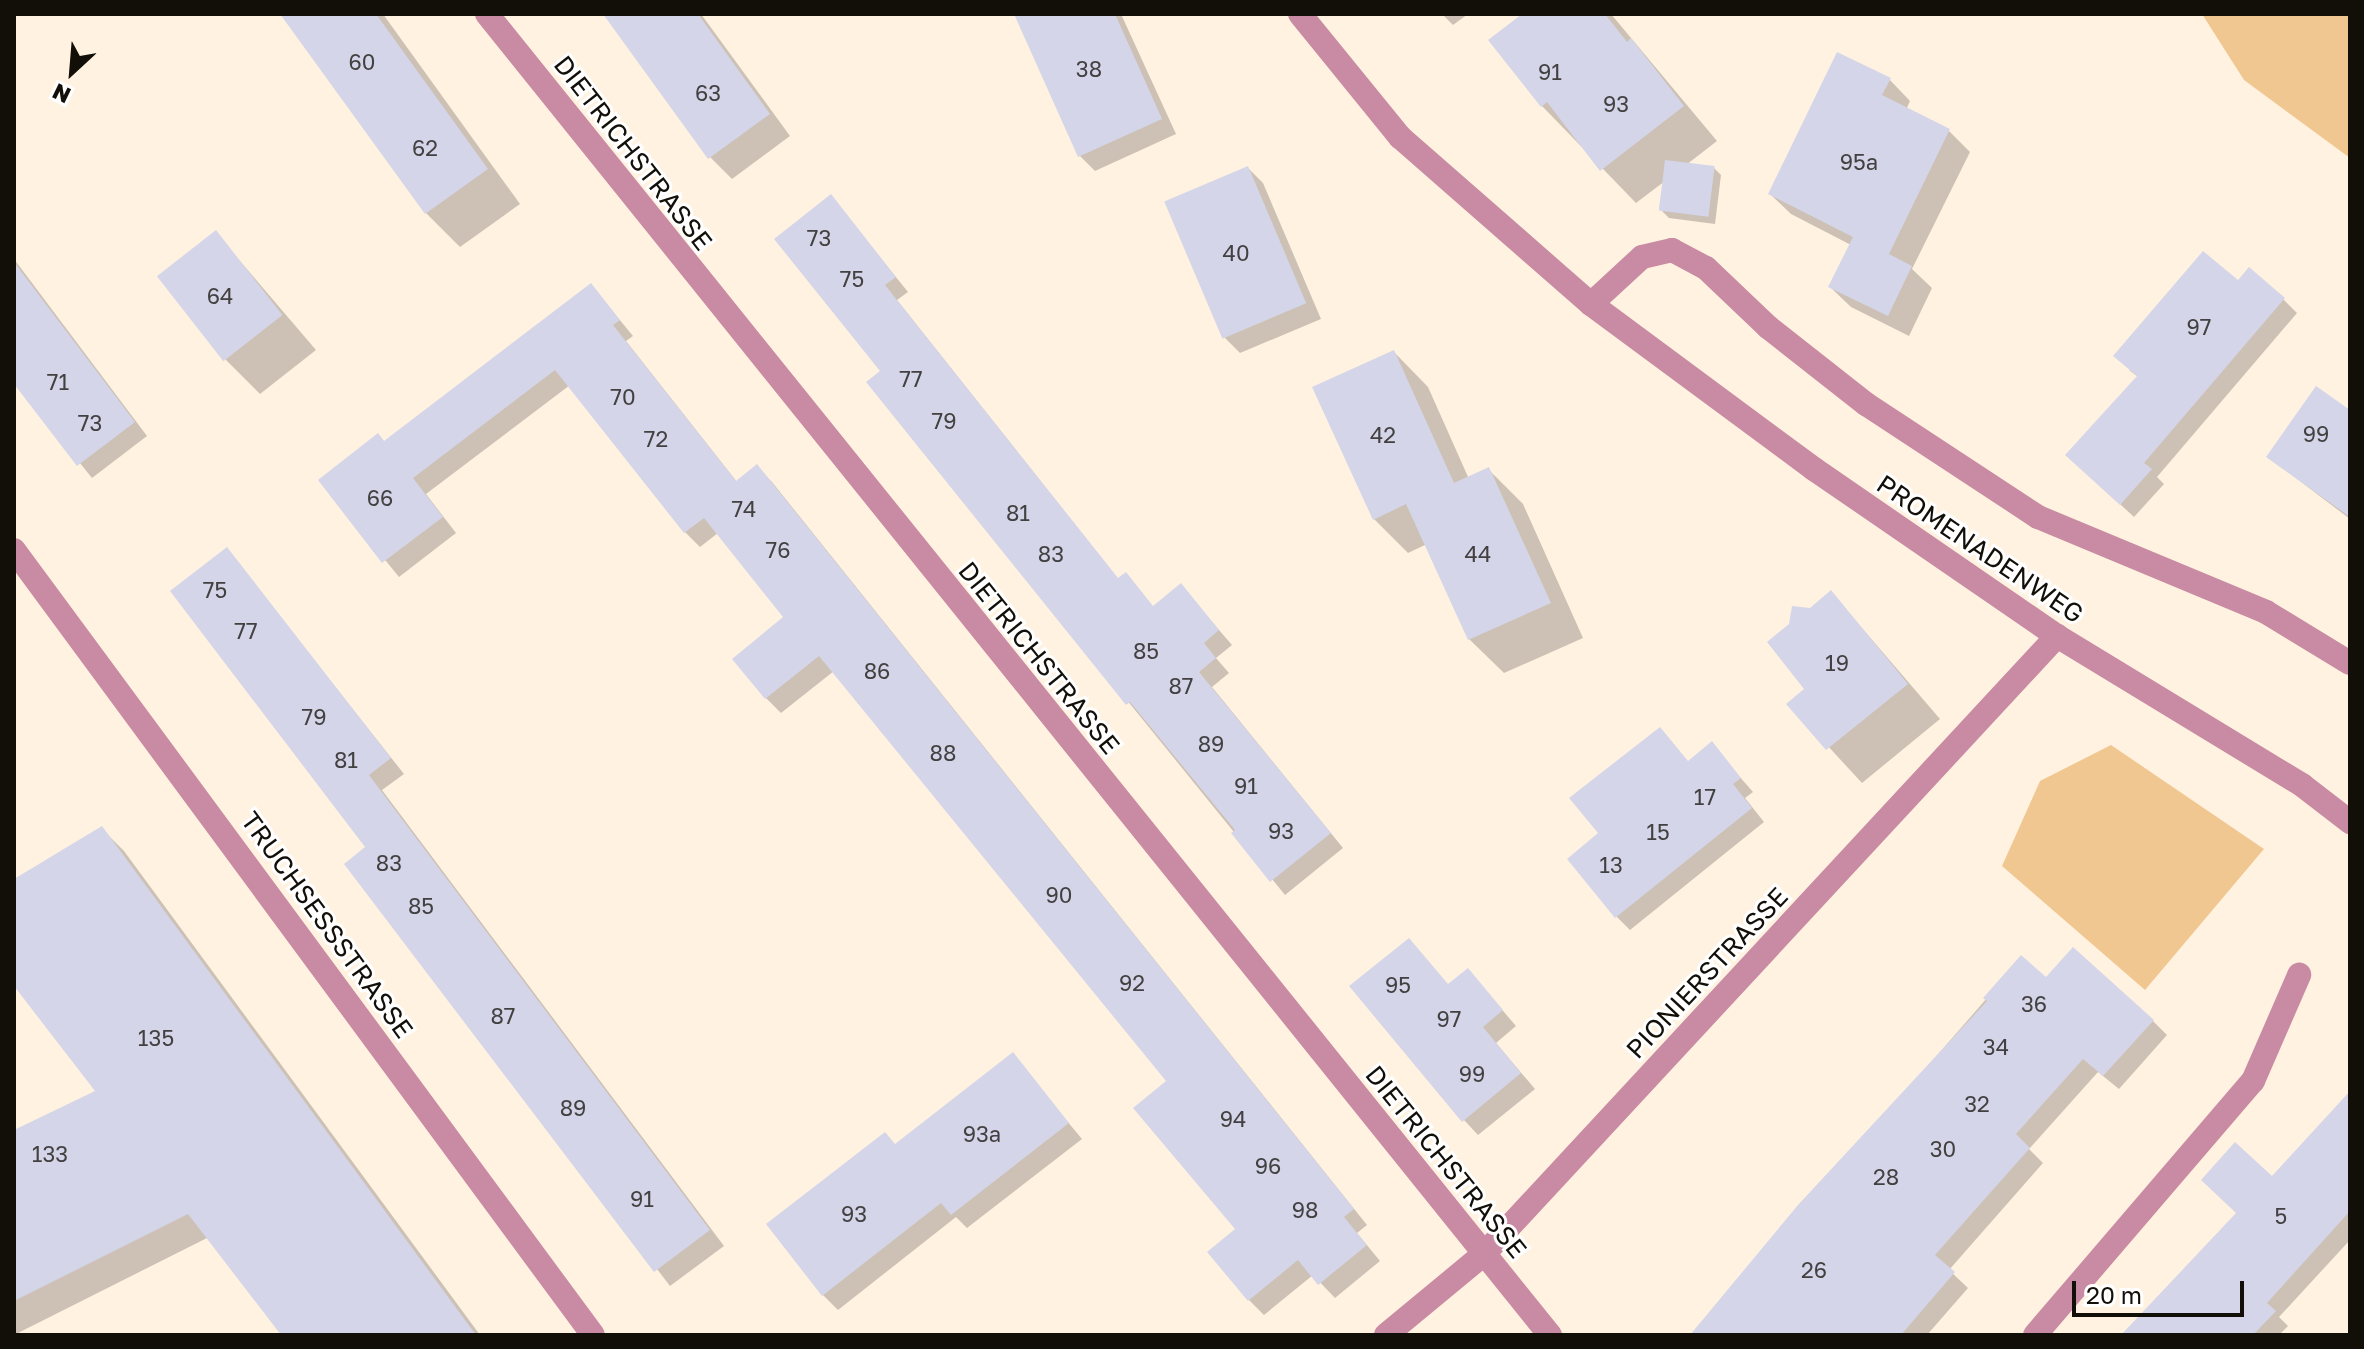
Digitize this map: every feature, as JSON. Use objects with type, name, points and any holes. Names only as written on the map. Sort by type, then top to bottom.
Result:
[{"type":"street","name":"DIETRICHSTRASSE","points":[[487,14],[1550,1335]]},
{"type":"street","name":"PROMENADENWEG","points":[[1300,14],[1400,137],[1591,304],[1814,469],[2057,636],[2302,785],[2350,822]]},
{"type":"street","points":[[1591,304],[1642,257],[1672,250],[1706,268],[1768,327],[1866,404],[2038,517],[2266,612],[2350,663]]},
{"type":"street","name":"TRUCHSESSSTRASSE","points":[[14,550],[593,1335]]},
{"type":"street","name":"PIONIERSTRASSE","points":[[1386,1335],[1484,1254],[2057,636]]},
{"type":"street","points":[[2035,1335],[2253,1081],[2299,975]]},
{"type":"shaded area","points":[[2202,14],[2350,14],[2350,158],[2244,80]]},
{"type":"shaded area","points":[[2111,745],[2264,849],[2145,990],[2002,866],[2040,781]]},
{"type":"building","points":[[280,14],[376,14],[488,169],[425,214]]},
{"type":"building","points":[[603,14],[698,14],[770,114],[708,159]]},
{"type":"building","points":[[1014,14],[1115,14],[1162,119],[1078,157]]},
{"type":"building","points":[[1522,14],[1605,14],[1627,42],[1631,38],[1684,106],[1600,171],[1547,102],[1541,107],[1488,40]]},
{"type":"building","points":[[1837,52],[1891,78],[1882,95],[1950,129],[1889,254],[1912,266],[1888,316],[1828,287],[1853,237],[1768,194]]},
{"type":"building","points":[[1665,160],[1715,166],[1708,217],[1659,211]]},
{"type":"building","points":[[1248,166],[1306,303],[1222,339],[1164,202]]},
{"type":"building","points":[[831,194],[896,277],[885,285],[1118,578],[1126,572],[1153,606],[1181,583],[1219,630],[1204,643],[1216,658],[1199,672],[1331,833],[1270,882],[1231,833],[1235,830],[1130,702],[1126,705],[866,382],[880,371],[774,239]]},
{"type":"building","points":[[216,230],[282,315],[223,361],[157,276]]},
{"type":"building","points":[[2203,251],[2238,280],[2249,267],[2285,298],[2144,463],[2152,469],[2120,505],[2065,455],[2137,376],[2113,356]]},
{"type":"building","points":[[14,262],[135,422],[77,466],[14,384]]},
{"type":"building","points":[[591,283],[620,320],[613,325],[736,481],[757,464],[1354,1209],[1344,1217],[1367,1245],[1318,1285],[1298,1260],[1248,1301],[1207,1252],[1235,1229],[1133,1108],[1166,1081],[819,656],[765,699],[732,659],[783,617],[704,518],[684,533],[555,370],[413,478],[443,517],[382,563],[318,480],[378,433],[384,441]]},
{"type":"building","points":[[1394,350],[1454,483],[1489,467],[1551,603],[1468,640],[1406,504],[1373,520],[1312,387]]},
{"type":"building","points":[[2316,386],[2350,410],[2350,517],[2266,457]]},
{"type":"building","points":[[227,547],[391,758],[369,775],[710,1230],[654,1272],[344,864],[365,847],[170,591]]},
{"type":"building","points":[[1831,590],[1908,684],[1826,750],[1786,704],[1804,689],[1767,642],[1789,624],[1792,606],[1810,608]]},
{"type":"building","points":[[1660,727],[1688,761],[1712,741],[1741,778],[1733,784],[1752,808],[1615,918],[1567,859],[1598,833],[1569,798]]},
{"type":"building","points":[[102,826],[476,1335],[281,1335],[188,1214],[14,1301],[14,1130],[95,1091],[14,986],[14,879]]},
{"type":"building","points":[[1409,938],[1448,984],[1468,968],[1503,1010],[1483,1027],[1521,1073],[1462,1122],[1349,986]]},
{"type":"building","points":[[2073,947],[2154,1020],[2103,1076],[2083,1059],[2016,1134],[2030,1148],[1935,1255],[1955,1272],[1901,1335],[1690,1335],[1798,1205],[1987,1001],[1983,998],[2021,955],[2046,977]]},
{"type":"building","points":[[1013,1052],[1069,1123],[951,1215],[941,1203],[822,1296],[766,1224],[885,1132],[895,1144]]},
{"type":"building","points":[[2350,1091],[2350,1211],[2267,1303],[2276,1311],[2253,1335],[2121,1335],[2236,1213],[2201,1180],[2235,1142],[2272,1176]]}]
